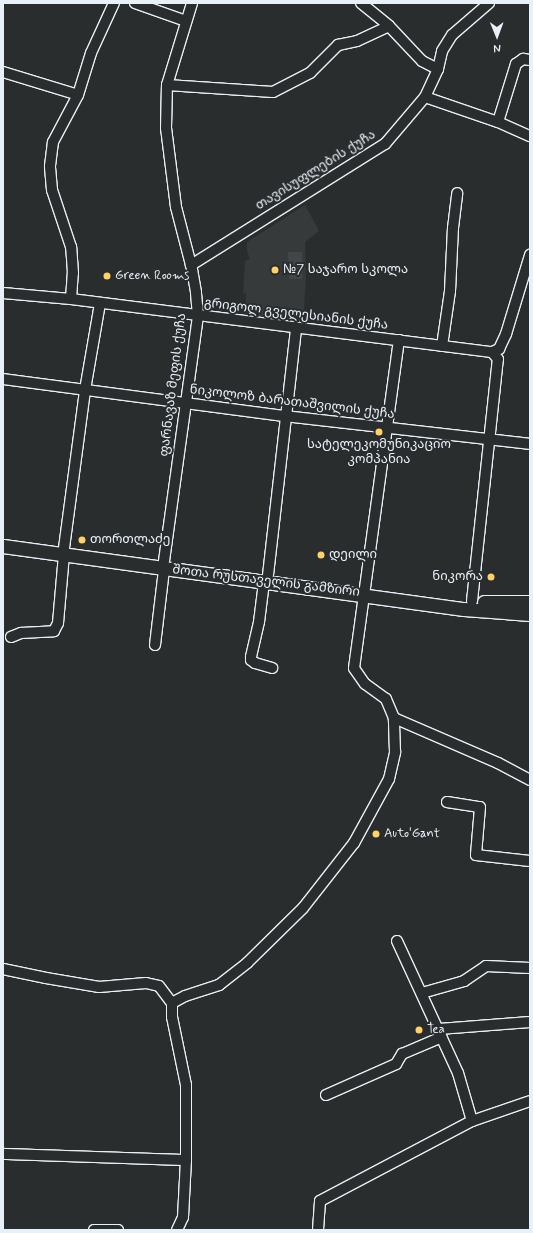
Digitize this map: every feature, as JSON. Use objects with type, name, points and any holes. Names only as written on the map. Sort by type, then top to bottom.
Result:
[{"type":"main road","name":"შოთა რუსთაველის გამზირი","points":[[3,540],[64,551],[365,591],[495,603],[530,602]]},
{"type":"main road","name":"შოთა რუსთაველის გამზირი","points":[[3,546],[64,551]]},
{"type":"main road","name":"შოთა რუსთაველის გამზირი","points":[[365,591],[464,609],[530,614]]},
{"type":"main road","points":[[516,614],[530,618]]},
{"type":"street","points":[[71,299],[73,273],[71,247],[52,190],[50,166],[53,142],[78,95],[91,53],[114,3]]},
{"type":"street","points":[[135,3],[186,21]]},
{"type":"street","name":"ფარნავაზ მეფის ქუჩა","points":[[155,645],[164,565],[198,316],[192,265],[176,207],[166,128],[167,85],[192,3]]},
{"type":"street","points":[[361,3],[389,26],[422,61],[438,69]]},
{"type":"street","name":"თავისუფლების ქუჩა","points":[[192,265],[385,144],[425,97],[438,69],[442,51],[452,35],[489,3]]},
{"type":"street","points":[[167,85],[273,92],[310,73],[338,45],[357,41],[389,26]]},
{"type":"street","points":[[498,122],[516,64],[518,61],[523,59],[530,60]]},
{"type":"street","points":[[3,72],[78,95]]},
{"type":"street","points":[[425,97],[498,122],[530,136]]},
{"type":"street","points":[[442,346],[450,291],[453,228],[457,193]]},
{"type":"street","points":[[472,601],[498,359],[492,352],[499,349],[506,334],[528,266],[530,255]]},
{"type":"street","name":"გრიგოლ გველესიანის ქუჩა","points":[[3,292],[71,299],[492,352]]},
{"type":"street","points":[[11,637],[20,633],[54,631],[58,624],[64,551],[85,390],[100,303]]},
{"type":"street","points":[[272,668],[255,663],[251,660],[251,657],[259,622],[266,578],[296,328]]},
{"type":"street","points":[[172,1003],[185,996],[219,985],[246,963],[303,908],[350,849],[389,779],[395,752],[394,718],[386,699],[365,684],[354,668],[399,340]]},
{"type":"street","name":"ნიკოლოზ ბარათაშვილის ქუჩა","points":[[3,379],[285,416],[530,444]]},
{"type":"street","points":[[394,718],[498,763],[530,780]]},
{"type":"street","points":[[447,802],[480,807],[476,855],[530,861]]},
{"type":"street","points":[[397,941],[458,1073],[472,1121]]},
{"type":"street","points":[[422,993],[464,981],[486,966],[530,968]]},
{"type":"street","points":[[3,969],[46,978],[99,986],[146,983],[159,986],[172,1003],[172,1017],[186,1085],[186,1160],[183,1217],[177,1230]]},
{"type":"street","points":[[326,1095],[396,1064],[402,1054],[440,1033],[530,1022]]},
{"type":"street","points":[[318,1230],[320,1201],[472,1121],[530,1101]]},
{"type":"street","points":[[3,1154],[186,1160]]},
{"type":"street","points":[[94,1230],[118,1230]]},
{"type":"shaded area","name":"№7 საჯარო სკოლა","points":[[305,205],[319,231],[305,242],[306,278],[303,322],[245,315],[246,294],[243,293],[245,261],[250,259],[247,251],[247,242]]},
{"type":"shaded area","points":[[288,252],[302,252],[302,279],[289,279]]},
{"type":"place","name":"№7 საჯარო სკოლა","points":[[275,270]]},
{"type":"place","name":"Green Rooms","points":[[107,276]]},
{"type":"place","name":"სატელეკომუნიკაციო კომპანია","points":[[379,432]]},
{"type":"place","name":"თორთლაძე","points":[[82,540]]},
{"type":"place","name":"დეილი","points":[[321,555]]},
{"type":"place","name":"ნიკორა","points":[[491,577]]},
{"type":"place","name":"Auto'Gant","points":[[376,834]]},
{"type":"place","name":"Tea","points":[[419,1030]]}]
